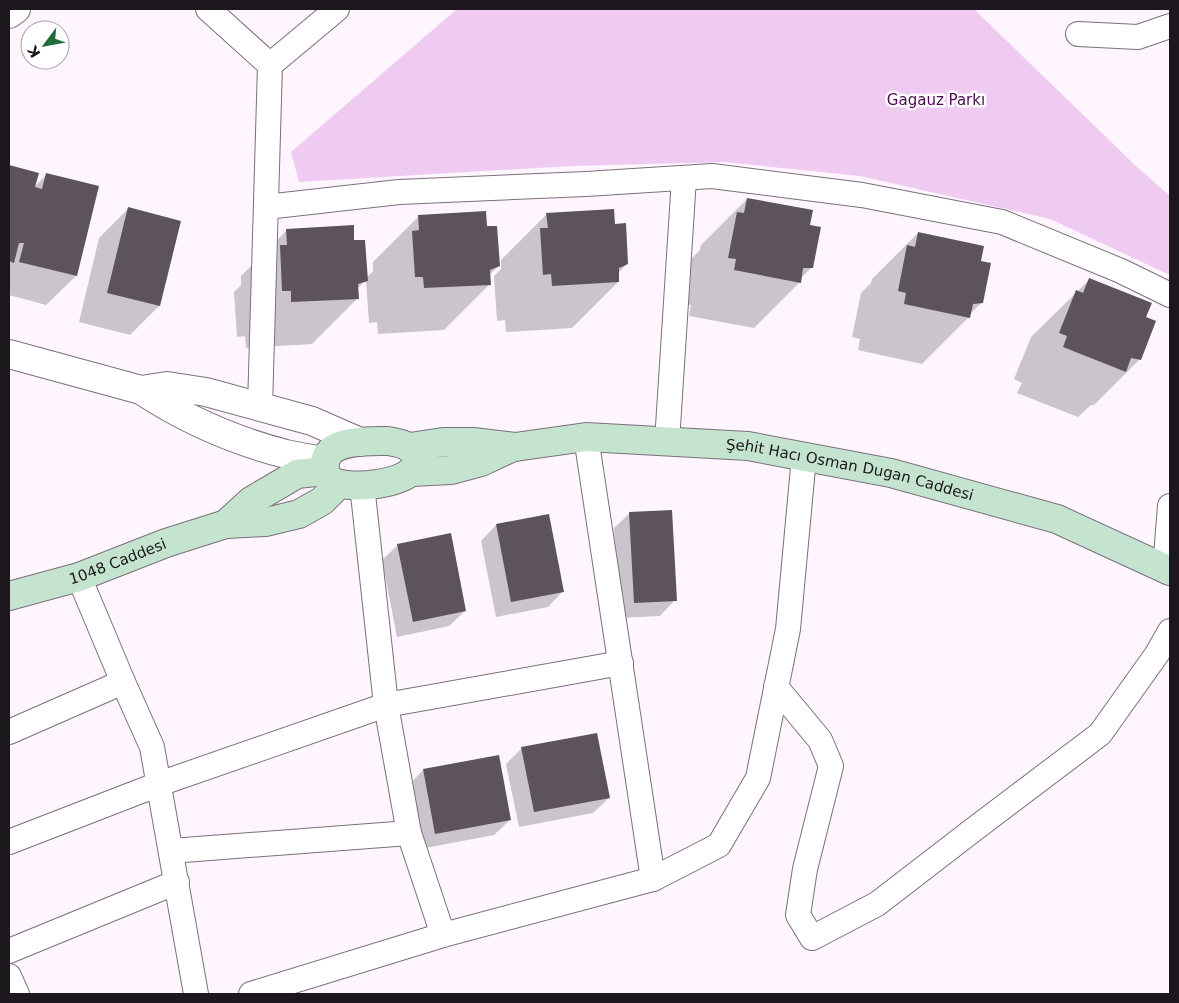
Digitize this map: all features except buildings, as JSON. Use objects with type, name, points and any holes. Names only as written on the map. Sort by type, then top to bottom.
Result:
[{"type":"main road","name":"Şehit Hacı Osman Dugan Caddesi","points":[[411,460],[451,470],[481,462],[515,447],[586,437],[748,446],[891,473],[1057,518],[1168,570]]},
{"type":"main road","points":[[226,524],[251,500],[297,474],[338,475],[383,483],[404,478],[411,460],[402,443],[388,441],[360,442],[338,447],[329,452],[338,475]]},
{"type":"main road","points":[[226,524],[266,522],[299,514],[322,501],[338,475]]},
{"type":"main road","name":"1048 Caddesi","points":[[9,596],[79,577],[166,543],[226,524]]},
{"type":"street","points":[[9,14],[16,9]]},
{"type":"street","points":[[208,9],[270,65]]},
{"type":"street","points":[[260,407],[270,65],[338,9]]},
{"type":"street","points":[[1078,34],[1138,37],[1170,26]]},
{"type":"street","points":[[266,207],[399,192],[712,176],[862,196],[1002,222],[1121,271],[1170,295]]},
{"type":"street","points":[[667,442],[684,178]]},
{"type":"street","points":[[9,354],[141,390],[186,416],[234,438],[287,454],[338,475],[386,705],[409,833],[442,935]]},
{"type":"street","points":[[141,390],[167,386],[206,392],[312,421],[360,442]]},
{"type":"street","points":[[586,437],[653,879]]},
{"type":"street","points":[[251,994],[442,935],[653,879],[719,845],[758,778],[788,629],[804,457]]},
{"type":"street","points":[[1168,570],[1170,506]]},
{"type":"street","points":[[79,577],[152,747],[196,994]]},
{"type":"street","points":[[776,687],[820,740],[831,766],[805,869],[798,915],[812,938],[877,904],[1100,734],[1157,654],[1170,630]]},
{"type":"street","points":[[9,842],[159,784],[386,705],[620,663]]},
{"type":"street","points":[[9,732],[123,682]]},
{"type":"street","points":[[171,851],[409,833]]},
{"type":"street","points":[[9,951],[177,882]]},
{"type":"street","points":[[9,976],[17,994]]},
{"type":"green space","name":"Gagauz Parkı","points":[[457,9],[974,9],[1137,167],[1170,196],[1170,275],[1050,219],[860,176],[724,162],[571,166],[299,182],[291,152]]}]
